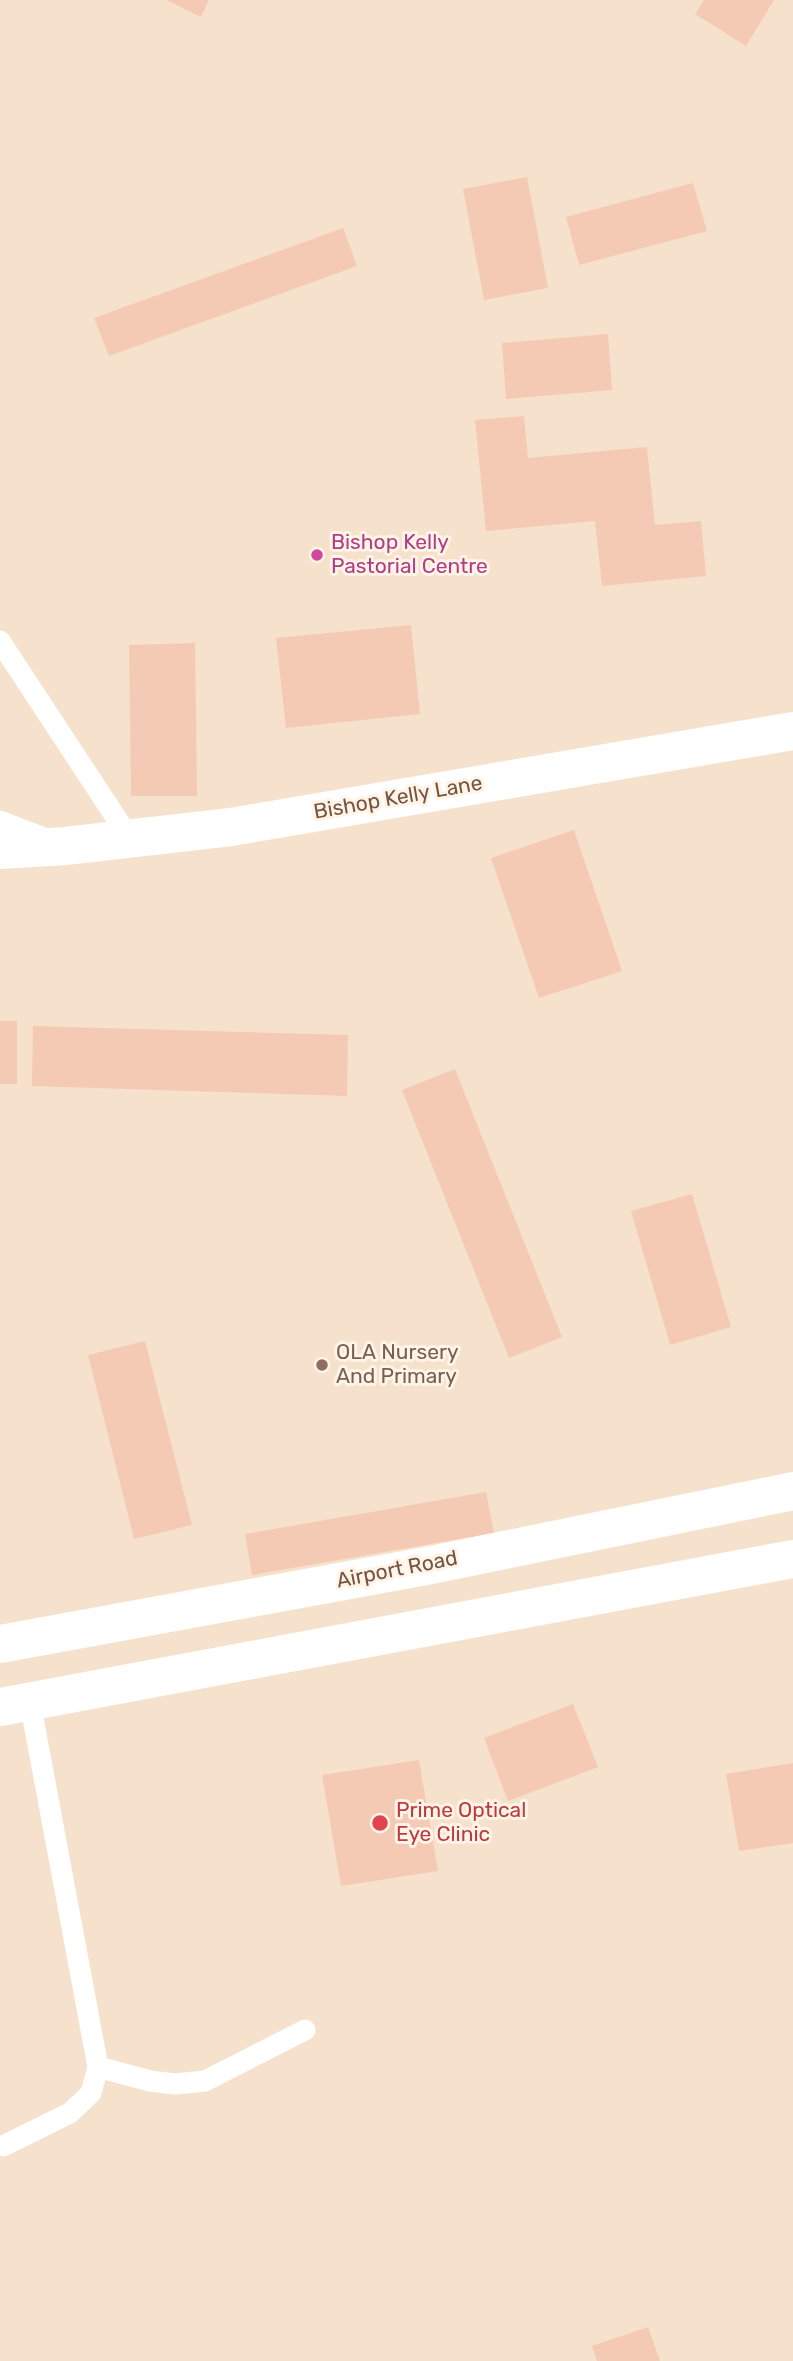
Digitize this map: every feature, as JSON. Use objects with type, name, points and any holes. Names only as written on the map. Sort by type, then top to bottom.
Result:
[{"type":"main road","name":"Bishop Kelly Lane","points":[[0,850],[65,846],[231,827],[793,731]]},
{"type":"main road","name":"Airport Road","points":[[0,1644],[426,1566],[793,1491]]},
{"type":"main road","points":[[15,1704],[793,1559]]},
{"type":"lane","points":[[0,641],[130,839]]},
{"type":"lane","points":[[0,821],[65,846]]},
{"type":"lane","points":[[3,2146],[70,2113],[91,2093],[98,2067],[15,1704]]},
{"type":"lane","points":[[98,2067],[150,2081],[175,2084],[205,2081],[305,2030]]},
{"type":"shaded area","points":[[0,0],[793,0],[793,2361],[0,2361]]},
{"type":"building","points":[[166,0],[209,0],[201,17]]},
{"type":"building","points":[[704,0],[774,0],[746,46],[695,14]]},
{"type":"building","points":[[527,177],[548,288],[484,300],[463,189]]},
{"type":"building","points":[[693,183],[707,231],[579,265],[566,217]]},
{"type":"building","points":[[343,228],[357,266],[109,356],[94,318]]},
{"type":"building","points":[[608,334],[612,390],[506,399],[502,343]]},
{"type":"building","points":[[524,416],[528,458],[647,447],[655,525],[701,521],[706,576],[602,586],[595,521],[486,531],[475,420]]},
{"type":"building","points":[[411,625],[420,714],[286,728],[276,638]]},
{"type":"building","points":[[195,643],[197,796],[131,796],[129,645]]},
{"type":"building","points":[[574,830],[622,971],[539,998],[491,858]]},
{"type":"building","points":[[0,1021],[17,1021],[17,1084],[0,1084]]},
{"type":"building","points":[[33,1026],[348,1035],[347,1096],[32,1086]]},
{"type":"building","points":[[455,1069],[562,1337],[509,1358],[402,1090]]},
{"type":"building","points":[[692,1194],[731,1327],[670,1345],[631,1211]]},
{"type":"building","points":[[145,1341],[192,1525],[134,1539],[88,1355]]},
{"type":"building","points":[[486,1492],[494,1533],[252,1575],[245,1534]]},
{"type":"building","points":[[573,1704],[598,1767],[508,1801],[484,1738]]},
{"type":"building","name":"Prime Optical Eye Clinic","points":[[419,1760],[438,1871],[341,1886],[322,1775]]},
{"type":"building","points":[[793,1763],[793,1843],[739,1851],[726,1774]]},
{"type":"building","points":[[648,2327],[660,2361],[597,2361],[592,2346]]},
{"type":"place","name":"Bishop Kelly Pastorial Centre","points":[[317,555]]},
{"type":"place","name":"OLA Nursery And Primary","points":[[322,1365]]},
{"type":"place","name":"Prime Optical Eye Clinic","points":[[380,1823]]}]
